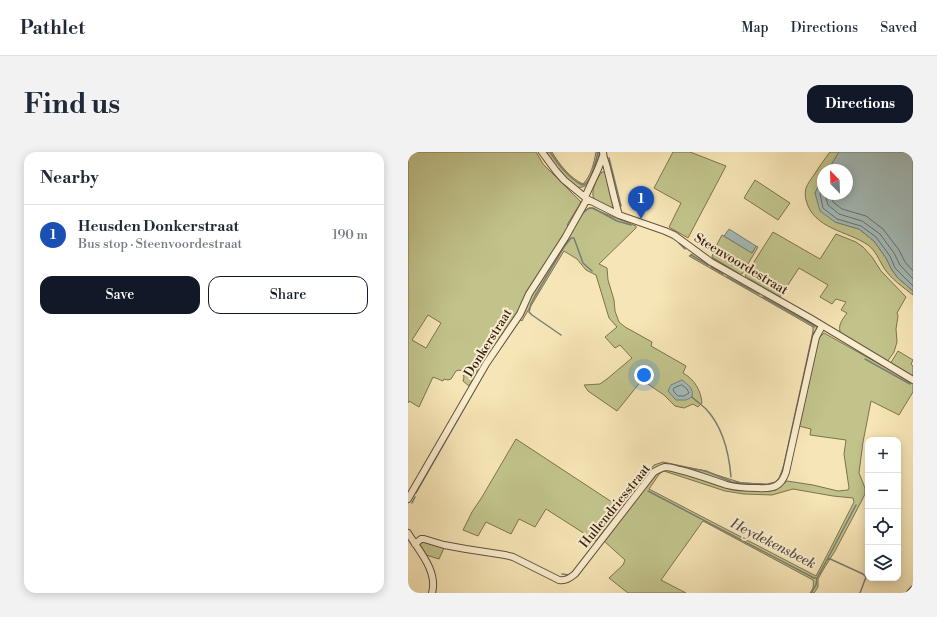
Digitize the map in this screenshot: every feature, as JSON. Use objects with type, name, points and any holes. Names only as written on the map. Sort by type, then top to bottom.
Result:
[{"type":"street","name":"Steenvoordestraat","points":[[542,152],[564,180],[586,198],[619,215],[665,231],[674,236],[711,262],[810,318],[913,380]]},
{"type":"street","name":"Donkerstraat","points":[[408,499],[486,364],[520,314],[529,294],[565,238],[586,198],[603,154]]},
{"type":"street","points":[[603,154],[619,215]]},
{"type":"street","name":"Hullendriesstraat","points":[[415,544],[421,539],[424,539],[444,545],[505,555],[513,557],[559,580],[566,580],[570,579],[575,574],[654,472],[660,469],[665,467],[672,468],[706,477],[729,486],[766,489],[777,486],[781,483],[786,472],[816,337],[822,326]]},
{"type":"street","points":[[408,533],[432,572],[434,580],[432,593]]},
{"type":"street","points":[[910,593],[913,590]]},
{"type":"green space","points":[[408,152],[536,152],[543,164],[581,202],[567,225],[574,228],[585,210],[591,208],[636,226],[636,228],[599,264],[607,268],[608,280],[619,322],[652,342],[651,346],[686,366],[683,373],[696,385],[702,403],[698,407],[693,404],[684,408],[675,406],[664,395],[642,380],[617,411],[588,391],[584,385],[600,384],[632,358],[620,345],[615,348],[605,337],[617,327],[609,318],[596,275],[586,270],[577,259],[564,251],[522,321],[519,319],[524,312],[519,309],[469,386],[463,381],[464,377],[462,371],[459,370],[456,371],[451,379],[448,380],[444,379],[443,381],[433,377],[419,407],[409,401],[408,403]],"holes":[[[428,315],[441,323],[426,348],[412,340]]]},
{"type":"green space","points":[[546,152],[552,152],[565,170],[583,184],[590,173],[596,152],[599,152],[599,156],[589,183],[578,187],[573,185],[564,177]]},
{"type":"green space","points":[[673,152],[690,152],[726,166],[688,238],[669,227],[681,203],[654,188]]},
{"type":"green space","points":[[830,152],[839,152],[832,164],[822,164]]},
{"type":"green space","points":[[817,171],[817,189],[815,193],[817,200],[820,200],[835,222],[859,229],[874,241],[886,258],[892,270],[898,278],[913,291],[913,295],[890,276],[871,247],[860,240],[832,228],[816,217],[810,210],[805,192]]},
{"type":"green space","points":[[602,172],[606,173],[613,209],[600,204],[596,201],[593,195],[594,186]]},
{"type":"green space","points":[[755,180],[790,203],[778,220],[744,198]]},
{"type":"green space","points":[[773,232],[820,259],[836,234],[856,242],[872,257],[881,271],[906,297],[897,313],[897,342],[894,352],[887,362],[841,334],[840,326],[847,313],[841,310],[846,302],[836,299],[832,304],[820,297],[828,285],[799,268],[780,298],[749,281],[745,276]]},
{"type":"green space","points":[[722,235],[752,253],[756,246],[758,247],[742,274],[712,257]]},
{"type":"green space","points":[[694,253],[709,264],[817,327],[786,468],[779,481],[769,486],[734,485],[663,466],[624,510],[621,508],[654,465],[663,462],[701,470],[742,483],[767,484],[775,482],[779,478],[783,468],[813,327],[689,256]]},
{"type":"green space","points":[[824,333],[913,383],[913,392],[899,415],[871,401],[859,473],[865,488],[865,494],[835,551],[818,579],[818,587],[814,593],[810,593],[813,587],[813,580],[703,521],[661,580],[686,593],[628,593],[609,578],[623,565],[625,560],[604,541],[655,475],[661,471],[668,469],[737,490],[776,490],[787,481],[838,491],[848,490],[849,488],[844,454],[846,440],[810,435],[811,429],[799,426],[819,338]],"holes":[[[664,471],[725,491],[744,494],[772,495],[793,489],[853,498],[854,502],[816,576],[649,489],[660,473]]]},
{"type":"green space","points":[[898,351],[913,360],[911,364],[913,366],[913,377],[890,364]]},
{"type":"green space","points":[[516,439],[621,508],[596,541],[546,509],[535,527],[519,519],[511,534],[486,522],[478,536],[463,530],[472,512]]},
{"type":"green space","points":[[423,542],[444,548],[439,559],[426,555],[420,547],[420,544]]},
{"type":"water","points":[[839,152],[913,152],[913,291],[898,278],[874,241],[859,229],[835,222],[820,211],[815,193],[817,189],[817,200],[853,200],[853,164],[832,164]]},
{"type":"water","points":[[729,229],[756,246],[752,253],[724,236]]},
{"type":"water","points":[[682,380],[691,389],[692,397],[686,400],[676,400],[668,391],[671,385]]},
{"type":"waterway","points":[[550,152],[568,175],[582,185],[589,179],[598,152]]},
{"type":"waterway","points":[[609,158],[621,206]]},
{"type":"waterway","points":[[584,212],[589,208],[593,208],[617,221],[631,225]]},
{"type":"waterway","points":[[561,335],[529,312],[531,304],[564,247],[571,238],[574,238],[583,263],[592,271]]},
{"type":"waterway","points":[[679,243],[685,249]]},
{"type":"waterway","points":[[691,255],[708,265]]},
{"type":"waterway","points":[[711,258],[737,273]]},
{"type":"waterway","points":[[711,267],[723,274]]},
{"type":"waterway","points":[[727,277],[759,294]]},
{"type":"waterway","points":[[749,279],[780,297]]},
{"type":"waterway","points":[[763,297],[813,325],[814,327]]},
{"type":"waterway","points":[[495,356],[520,320]]},
{"type":"waterway","points":[[670,465],[706,471],[732,482],[766,485],[774,483],[779,479],[785,462],[814,332]]},
{"type":"waterway","points":[[865,359],[910,384]]},
{"type":"waterway","points":[[416,493],[490,363]]},
{"type":"waterway","points":[[692,397],[712,416],[721,432],[727,450],[731,477]]},
{"type":"waterway","name":"Heydekensbeek","points":[[620,511],[639,486]]},
{"type":"waterway","name":"Heydekensbeek","points":[[648,491],[814,578],[817,578],[828,558],[863,574],[866,577],[860,593]]},
{"type":"waterway","points":[[412,503],[415,497]]},
{"type":"waterway","points":[[828,558],[856,505]]},
{"type":"waterway","name":"Heydekensbeek","points":[[562,574],[569,575],[576,569]]},
{"type":"waterway","points":[[811,593],[816,585],[817,578]]},
{"type":"waterway","name":"Heydekensbeek","points":[[906,593],[913,585]]},
{"type":"place","name":"Heusden Donkerstraat","points":[[641,219]]}]
